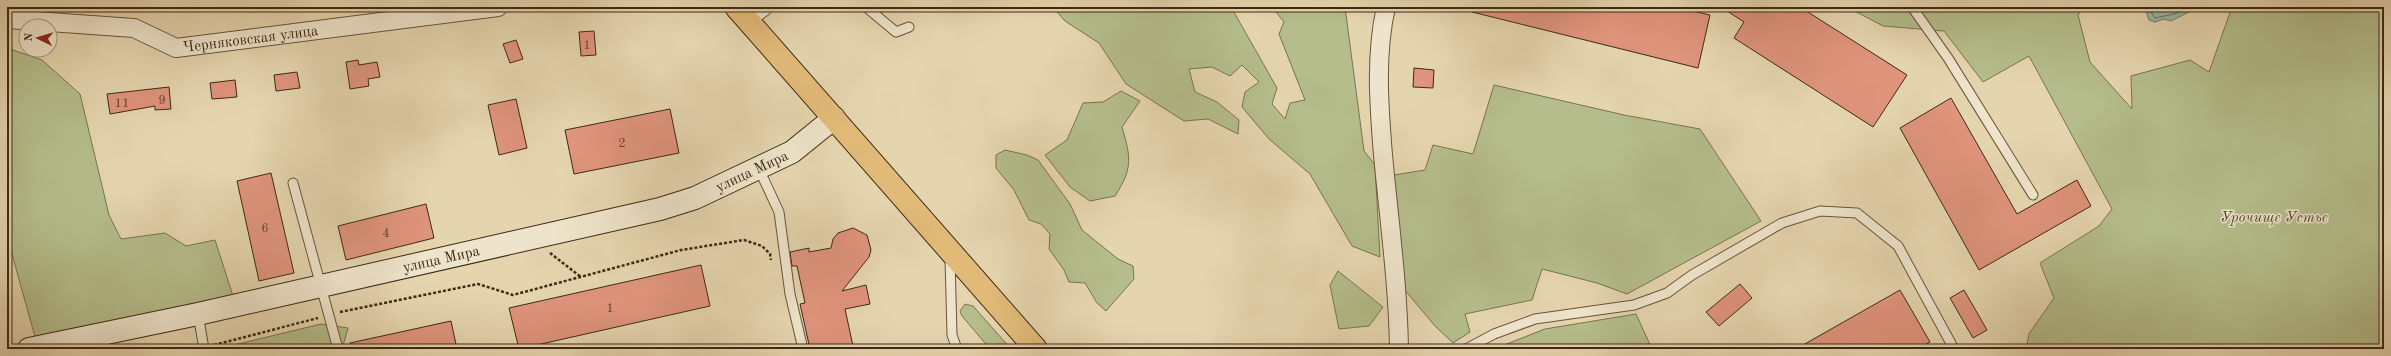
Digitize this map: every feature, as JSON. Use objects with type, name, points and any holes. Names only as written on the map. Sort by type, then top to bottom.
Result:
[{"type":"highway","points":[[749,11],[834,118],[1036,349]]},
{"type":"main road","name":"улица Мира","points":[[40,348],[198,314],[660,209],[695,198],[759,169],[792,152],[834,118]]},
{"type":"street","name":"Черняковская улица","points":[[7,19],[134,28],[176,48],[498,7]]},
{"type":"street","points":[[1386,7],[1382,24],[1379,69],[1380,119],[1400,349]]},
{"type":"lane","points":[[866,7],[896,32],[909,27]]},
{"type":"lane","points":[[1912,7],[1948,58],[2033,195]]},
{"type":"lane","points":[[759,169],[778,212],[790,294],[803,349]]},
{"type":"lane","points":[[293,183],[338,349]]},
{"type":"lane","points":[[1466,349],[1494,334],[1535,318],[1634,305],[1667,293],[1692,275],[1782,223],[1820,211],[1856,214],[1898,246],[1954,349]]},
{"type":"lane","points":[[950,252],[952,277],[952,329],[957,349]]},
{"type":"lane","points":[[198,314],[206,348]]},
{"type":"path","points":[[206,348],[328,314],[478,284],[513,295],[682,250],[744,240],[762,246],[770,254],[772,262]]},
{"type":"green space","points":[[1053,7],[1231,7],[1277,88],[1272,104],[1285,119],[1290,103],[1305,100],[1279,34],[1284,22],[1272,7],[1345,7],[1364,151],[1375,165],[1380,257],[1352,246],[1310,174],[1269,139],[1242,107],[1245,92],[1259,82],[1242,65],[1230,76],[1212,67],[1189,69],[1195,92],[1217,102],[1239,120],[1238,134],[1208,119],[1184,121],[1126,84],[1099,43],[1065,21]]},
{"type":"green space","name":"Урочище Устье","points":[[1847,7],[2084,7],[2078,15],[2090,62],[2132,109],[2131,76],[2190,60],[2209,72],[2232,7],[2384,7],[2384,349],[2026,349],[2029,334],[2054,298],[2040,263],[2099,226],[2112,209],[2029,56],[1983,82],[1944,31],[1883,26]]},
{"type":"green space","points":[[7,48],[18,52],[18,58],[36,58],[42,60],[80,94],[109,215],[121,239],[165,233],[186,246],[215,240],[233,296],[35,337],[7,236]]},
{"type":"green space","points":[[1494,85],[1624,115],[1700,129],[1761,221],[1627,294],[1597,283],[1542,269],[1532,300],[1465,314],[1470,332],[1453,343],[1435,326],[1404,289],[1394,175],[1425,170],[1433,145],[1473,154]]},
{"type":"green space","points":[[1121,91],[1140,101],[1122,127],[1129,163],[1125,178],[1115,196],[1090,201],[1070,187],[1045,155],[1067,140],[1083,103],[1103,102]]},
{"type":"green space","points":[[1005,150],[1027,155],[1038,160],[1070,204],[1082,230],[1118,259],[1133,266],[1134,279],[1106,311],[1097,303],[1085,283],[1069,282],[1064,270],[1049,249],[1050,234],[1041,224],[1029,220],[1014,190],[996,168],[996,155]]},
{"type":"green space","points":[[1338,271],[1383,307],[1369,326],[1339,329],[1330,285]]},
{"type":"green space","points":[[965,304],[973,306],[1011,349],[990,349],[962,316],[960,311]]},
{"type":"green space","points":[[1636,314],[1652,349],[1494,349],[1545,329]]},
{"type":"green space","points":[[321,324],[348,328],[342,349],[313,347],[234,349],[234,345]]},
{"type":"water","points":[[2142,7],[2186,7],[2189,12],[2171,21],[2164,19],[2155,22],[2149,20],[2146,11]]},
{"type":"building","points":[[1472,7],[1676,7],[1710,15],[1698,68],[1472,12]]},
{"type":"building","points":[[1721,7],[1800,7],[1907,75],[1873,127],[1734,38],[1744,22]]},
{"type":"building","points":[[594,31],[596,55],[581,56],[579,32]]},
{"type":"building","points":[[516,40],[523,59],[510,63],[503,44]]},
{"type":"building","points":[[358,60],[359,65],[377,62],[380,77],[368,79],[369,86],[350,89],[346,62]]},
{"type":"building","points":[[1414,68],[1434,70],[1433,88],[1413,87]]},
{"type":"building","points":[[297,72],[300,88],[276,91],[274,75]]},
{"type":"building","points":[[235,80],[237,97],[212,99],[210,83]]},
{"type":"building","points":[[169,87],[171,109],[155,110],[155,106],[110,114],[107,94]]},
{"type":"building","points":[[1951,98],[2017,214],[2077,180],[2091,206],[1979,270],[1900,128]]},
{"type":"building","points":[[516,99],[527,148],[499,155],[488,105]]},
{"type":"building","points":[[670,109],[679,153],[574,174],[565,130]]},
{"type":"building","points":[[271,173],[294,273],[259,281],[237,181]]},
{"type":"building","points":[[426,204],[434,238],[346,260],[338,226]]},
{"type":"building","points":[[853,228],[867,235],[871,250],[869,257],[842,291],[866,285],[870,304],[845,309],[853,346],[841,349],[810,349],[800,304],[805,303],[797,266],[792,266],[790,252],[809,248],[809,252],[831,248],[833,239],[838,233]]},
{"type":"building","points":[[701,265],[710,306],[519,349],[509,308]]},
{"type":"building","points":[[1740,284],[1752,298],[1719,326],[1706,312]]},
{"type":"building","points":[[1900,290],[1930,342],[1917,349],[1796,349]]},
{"type":"building","points":[[1964,290],[1987,330],[1973,338],[1950,298]]},
{"type":"building","points":[[451,321],[457,349],[351,349],[350,343]]}]
